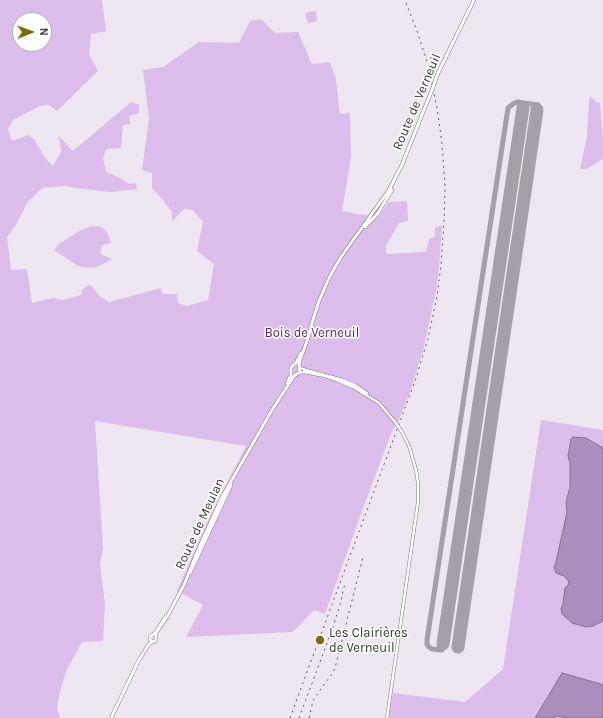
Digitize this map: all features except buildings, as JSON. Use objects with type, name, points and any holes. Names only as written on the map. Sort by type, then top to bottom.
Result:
[{"type":"main road","name":"Route de Verneuil","points":[[300,367],[300,362],[318,301],[329,278],[342,257],[362,230],[383,206],[396,182],[438,73],[475,0]]},
{"type":"main road","name":"Route de Verneuil","points":[[294,365],[298,359],[312,324]]},
{"type":"main road","points":[[294,365],[300,367],[300,371],[298,373],[294,374],[291,371],[291,368],[294,365]]},
{"type":"main road","name":"Route de Meulan","points":[[150,642],[156,639],[156,633],[163,624],[184,585],[236,472],[291,376],[291,371]]},
{"type":"main road","name":"Route de Meulan","points":[[272,410],[294,375],[298,373]]},
{"type":"main road","name":"Route de Meulan","points":[[150,642],[150,637],[156,632],[174,604]]},
{"type":"main road","points":[[152,635],[156,637]]},
{"type":"main road","points":[[111,718],[136,666],[150,642]]},
{"type":"street","points":[[300,367],[343,380],[364,391],[379,403],[403,434],[409,446],[416,470],[418,502],[386,718]]},
{"type":"street","points":[[298,373],[304,372],[338,380],[353,387],[379,403]]},
{"type":"green space","name":"Bois de Verneuil","points":[[0,0],[102,0],[106,31],[91,34],[89,54],[98,71],[57,111],[49,105],[40,106],[13,120],[8,129],[12,141],[28,135],[34,139],[45,158],[53,166],[61,152],[59,136],[73,151],[131,102],[139,105],[139,113],[129,116],[130,124],[123,125],[121,148],[106,149],[103,158],[106,172],[129,184],[136,183],[137,189],[110,192],[65,186],[42,188],[27,203],[16,225],[7,237],[11,270],[27,269],[32,303],[53,298],[63,300],[81,295],[82,290],[88,285],[92,286],[99,296],[109,302],[161,288],[162,294],[177,294],[178,303],[187,306],[208,300],[214,264],[197,251],[203,221],[192,210],[184,209],[172,221],[172,212],[152,188],[152,173],[142,170],[149,119],[143,70],[163,67],[199,42],[239,43],[250,21],[261,19],[275,33],[298,32],[312,64],[330,62],[336,80],[340,114],[350,113],[351,157],[342,211],[379,216],[389,202],[407,201],[408,221],[399,223],[386,246],[386,254],[426,252],[429,239],[435,236],[435,228],[442,225],[436,291],[423,351],[410,392],[398,422],[391,434],[325,614],[314,610],[292,632],[186,637],[203,605],[177,591],[209,518],[246,446],[95,421],[103,548],[100,564],[105,604],[103,641],[82,642],[66,671],[57,709],[60,718],[0,718]]},
{"type":"green space","points":[[316,11],[317,21],[308,23],[305,13]]},
{"type":"green space","points":[[591,97],[596,102],[600,103],[603,159],[588,168],[580,169],[587,137],[589,99]]},
{"type":"green space","points":[[92,226],[102,227],[108,234],[111,243],[102,245],[100,254],[112,259],[96,267],[88,268],[78,266],[54,250],[60,243],[81,230]]},
{"type":"green space","points":[[541,420],[603,430],[603,718],[388,718],[393,693],[465,702],[503,669]]},
{"type":"shaded area","points":[[573,437],[586,438],[603,448],[603,621],[593,626],[586,627],[572,623],[562,614],[561,609],[565,588],[569,584],[568,580],[564,576],[556,573],[554,567],[567,512],[566,502],[570,487],[570,463],[568,456],[571,439]]},
{"type":"shaded area","points":[[562,673],[603,685],[603,718],[567,718],[557,716],[553,718],[535,718]]},
{"type":"taxiway","points":[[443,644],[442,650],[432,649],[427,644],[427,640],[508,108],[517,102],[524,103],[523,108]]},
{"type":"taxiway","points":[[524,103],[538,105],[537,110]]},
{"type":"runway","points":[[443,644],[523,108]]},
{"type":"runway","points":[[458,647],[537,110]]},
{"type":"railway","points":[[290,718],[415,381],[428,339],[437,296],[444,222],[445,185],[442,144],[429,68],[405,0]]},
{"type":"railway","points":[[309,718],[313,701],[335,668],[363,557]]},
{"type":"railway","points":[[299,718],[332,630],[345,583]]},
{"type":"place","name":"Les Clairières de Verneuil","points":[[320,640]]}]
